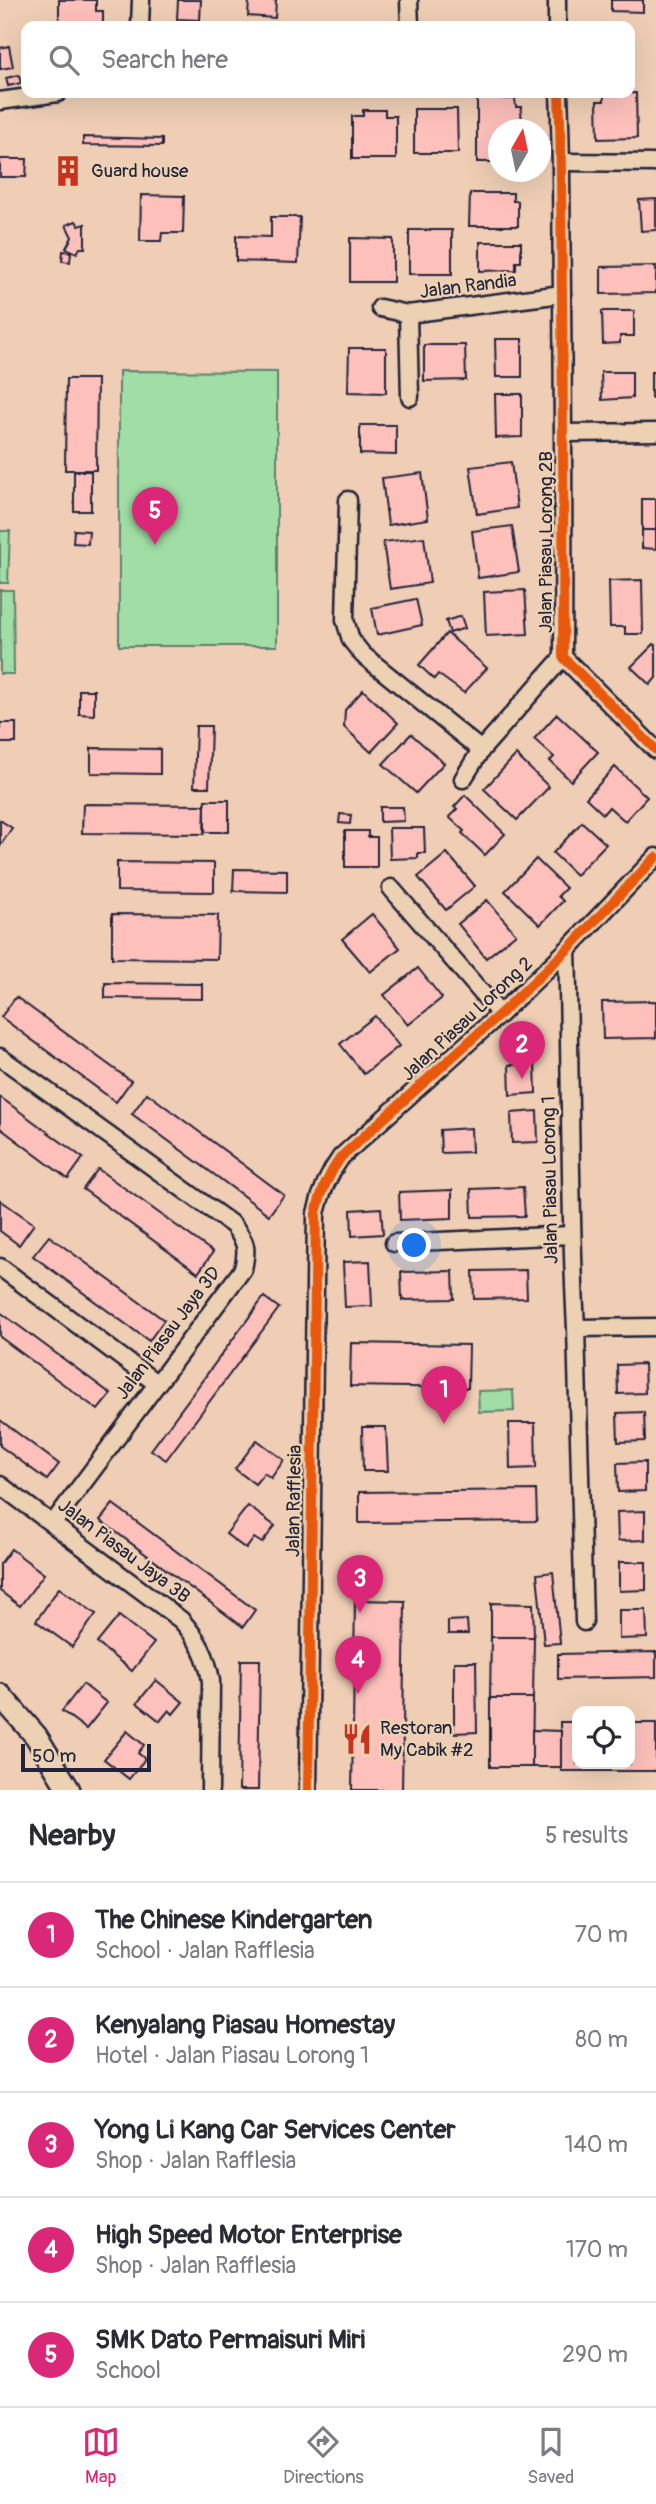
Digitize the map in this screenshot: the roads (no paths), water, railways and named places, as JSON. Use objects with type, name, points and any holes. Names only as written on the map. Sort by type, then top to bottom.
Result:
[{"type":"street","points":[[140,21],[141,0]]},
{"type":"street","points":[[410,0],[410,21]]},
{"type":"street","points":[[557,0],[557,21]]},
{"type":"street","points":[[0,101],[22,98]]},
{"type":"street","name":"Jalan Piasau Lorong 2B","points":[[559,98],[565,433],[563,657],[656,750]]},
{"type":"street","points":[[562,162],[656,163]]},
{"type":"street","name":"Jalan Randia","points":[[380,308],[408,314],[562,295]]},
{"type":"street","points":[[408,314],[410,397]]},
{"type":"street","points":[[565,433],[656,432]]},
{"type":"street","points":[[348,500],[345,620],[351,640],[363,655],[481,750]]},
{"type":"street","points":[[463,779],[481,750],[563,657]]},
{"type":"street","name":"Jalan Piasau Lorong 2","points":[[316,1213],[321,1191],[341,1157],[500,1014],[567,950],[656,857]]},
{"type":"street","points":[[391,888],[500,1014]]},
{"type":"street","name":"Jalan Piasau Lorong 1","points":[[567,950],[570,1235],[576,1328],[584,1622]]},
{"type":"street","name":"Jalan Piasau Jaya 3D","points":[[0,1057],[233,1225],[245,1240],[247,1253],[243,1269],[53,1523]]},
{"type":"street","name":"Jalan Rafflesia","points":[[308,1790],[316,1213]]},
{"type":"street","points":[[394,1243],[570,1235]]},
{"type":"street","points":[[0,1267],[156,1383]]},
{"type":"street","points":[[576,1328],[656,1327]]},
{"type":"street","name":"Jalan Piasau Jaya 3B","points":[[0,1485],[181,1620],[196,1636],[209,1664],[211,1681],[210,1790]]},
{"type":"street","points":[[0,1695],[36,1736],[69,1790]]},
{"type":"place","name":"Guard house","points":[[68,171]]},
{"type":"place","name":"SMK Dato Permaisuri Miri","points":[[155,545]]},
{"type":"place","name":"Kenyalang Piasau Homestay","points":[[522,1079]]},
{"type":"place","name":"The Chinese Kindergarten","points":[[444,1424]]},
{"type":"place","name":"Yong Li Kang Car Services Center","points":[[360,1613]]},
{"type":"place","name":"High Speed Motor Enterprise","points":[[358,1694]]},
{"type":"place","name":"Restoran My Cabik #2","points":[[357,1739]]}]
